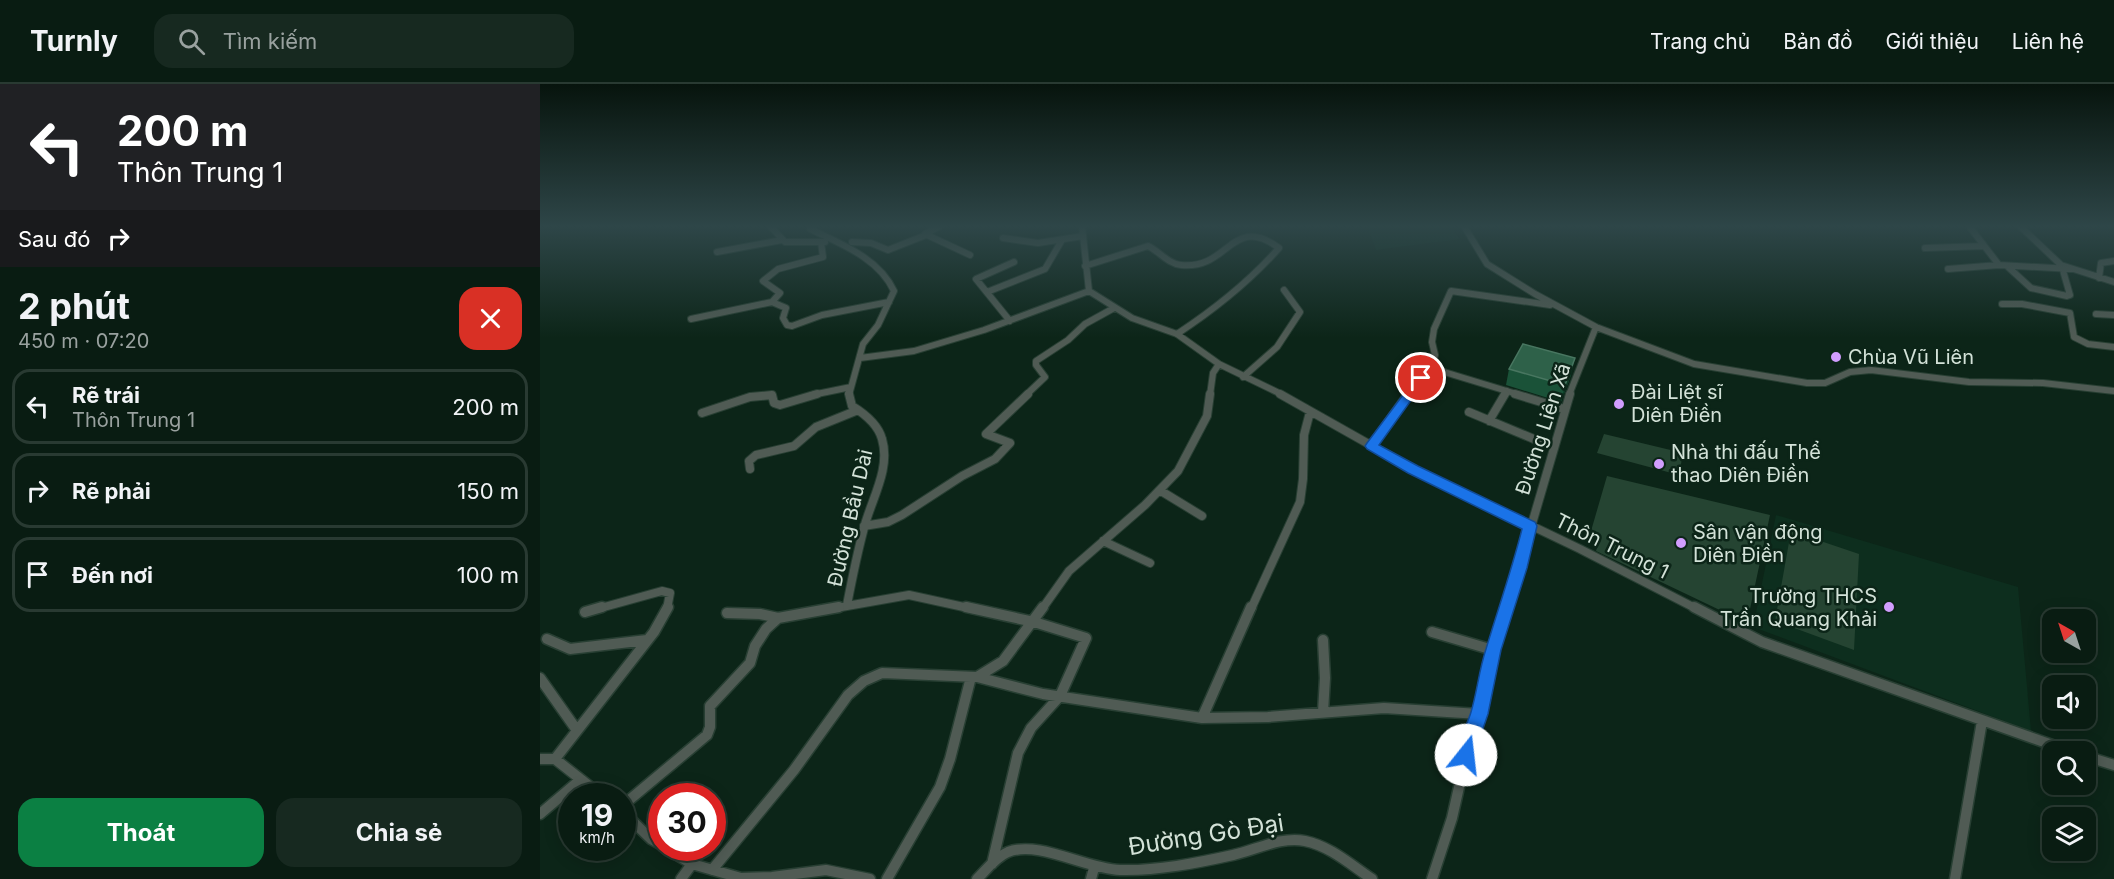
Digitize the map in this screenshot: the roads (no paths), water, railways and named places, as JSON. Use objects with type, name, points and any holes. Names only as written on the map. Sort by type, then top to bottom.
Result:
[{"type":"street","points":[[772,302],[780,293],[764,284],[768,275],[782,267],[798,263]]},
{"type":"street","points":[[702,413],[760,395],[772,395],[774,404],[780,405],[820,393],[851,387],[864,341],[878,325],[894,291],[878,268],[871,263]]},
{"type":"street","points":[[1010,321],[976,279],[1012,263]]},
{"type":"street","points":[[987,292],[1045,269],[1048,263]]},
{"type":"street","points":[[860,358],[914,351],[1010,321],[1089,291],[1085,266],[1098,263]]},
{"type":"street","points":[[1174,263],[1193,263]]},
{"type":"street","points":[[1177,334],[1218,308],[1266,263]]},
{"type":"street","points":[[1486,263],[1596,327],[1686,362],[1808,383],[1825,382],[1850,372],[1871,370],[1969,382],[2043,384],[2114,391]]},
{"type":"street","points":[[2007,266],[2031,288],[2067,296],[2070,295],[2062,267],[2058,263]]},
{"type":"street","points":[[2099,278],[2101,263]]},
{"type":"street","points":[[1948,269],[1999,265],[2062,267],[2114,282]]},
{"type":"street","points":[[1243,377],[1276,347],[1300,312],[1284,290]]},
{"type":"street","name":"Thôn Trung 1","points":[[1089,291],[1132,318],[1177,334],[1220,364],[1282,395],[1413,470],[1762,642],[2042,742]]},
{"type":"street","points":[[1371,446],[1412,389],[1431,368],[1435,355],[1432,342],[1434,329],[1451,291],[1555,305]]},
{"type":"street","points":[[691,319],[772,302],[786,308],[783,320],[789,326],[822,315],[889,302]]},
{"type":"street","points":[[2002,304],[2022,304],[2070,314],[2074,337],[2088,344],[2114,347]]},
{"type":"street","points":[[864,526],[893,520],[995,459],[1010,443],[986,434],[1045,377],[1036,365],[1036,361],[1068,340],[1086,324],[1114,308]]},
{"type":"street","points":[[2096,315],[2114,315]]},
{"type":"street","name":"Đường Liên Xã","points":[[1432,879],[1452,818],[1493,650],[1520,568],[1552,447],[1564,409],[1596,327]]},
{"type":"street","points":[[887,879],[940,787],[974,677],[1003,661],[1034,622],[1062,579],[1161,491],[1178,471],[1205,422],[1213,373],[1220,364]]},
{"type":"street","points":[[1431,368],[1564,409]]},
{"type":"street","name":"Đường Bầu Dài","points":[[847,605],[864,526],[873,504],[884,453],[880,432],[868,416],[852,406],[849,400],[851,387]]},
{"type":"street","points":[[1489,421],[1507,391]]},
{"type":"street","points":[[750,469],[749,460],[756,455],[794,446],[816,427],[858,410]]},
{"type":"street","points":[[1202,718],[1219,683],[1230,651],[1258,596],[1299,504],[1302,489],[1303,429],[1310,412]]},
{"type":"street","points":[[1469,412],[1552,447]]},
{"type":"street","points":[[1161,491],[1202,516]]},
{"type":"street","points":[[1103,541],[1150,563]]},
{"type":"street","points":[[555,759],[647,640],[669,606],[670,593],[665,591],[585,612]]},
{"type":"street","points":[[727,613],[760,614],[778,618],[909,595],[1034,622],[1086,638],[1060,696],[1031,728],[1018,753],[992,864]]},
{"type":"street","points":[[636,794],[707,735],[710,727],[710,706],[750,663],[755,646],[778,618]]},
{"type":"street","points":[[1432,632],[1493,650]]},
{"type":"street","points":[[547,639],[570,649],[647,640]]},
{"type":"street","points":[[1323,640],[1325,678],[1323,712]]},
{"type":"street","points":[[712,870],[799,762],[848,695],[864,681],[882,673],[974,677],[1060,696],[1202,718],[1268,717],[1404,708],[1479,714]]},
{"type":"street","points":[[540,678],[576,729]]},
{"type":"street","points":[[1955,879],[1982,721]]},
{"type":"street","points":[[540,759],[555,759],[584,783]]},
{"type":"street","points":[[2096,759],[2114,765]]},
{"type":"street","points":[[540,814],[580,780]]},
{"type":"street","points":[[636,825],[648,836]]},
{"type":"street","name":"Đường Gò Đại","points":[[977,879],[1008,852],[1021,849],[1053,854],[1092,874],[1247,852],[1278,841],[1291,840],[1316,845],[1372,879]]},
{"type":"street","points":[[687,861],[734,877],[754,878],[826,870],[870,879]]},
{"type":"street","points":[[681,879],[692,864]]},
{"type":"place","name":"Chùa Vũ Liên","points":[[1836,357]]},
{"type":"place","name":"Đài Liệt sĩ Diên Điền","points":[[1619,404]]},
{"type":"place","name":"Nhà thi đấu Thể thao Diên Điền","points":[[1659,464]]},
{"type":"place","name":"Sân vận động Diên Điền","points":[[1681,543]]},
{"type":"place","name":"Trường THCS Trần Quang Khải","points":[[1889,607]]}]
